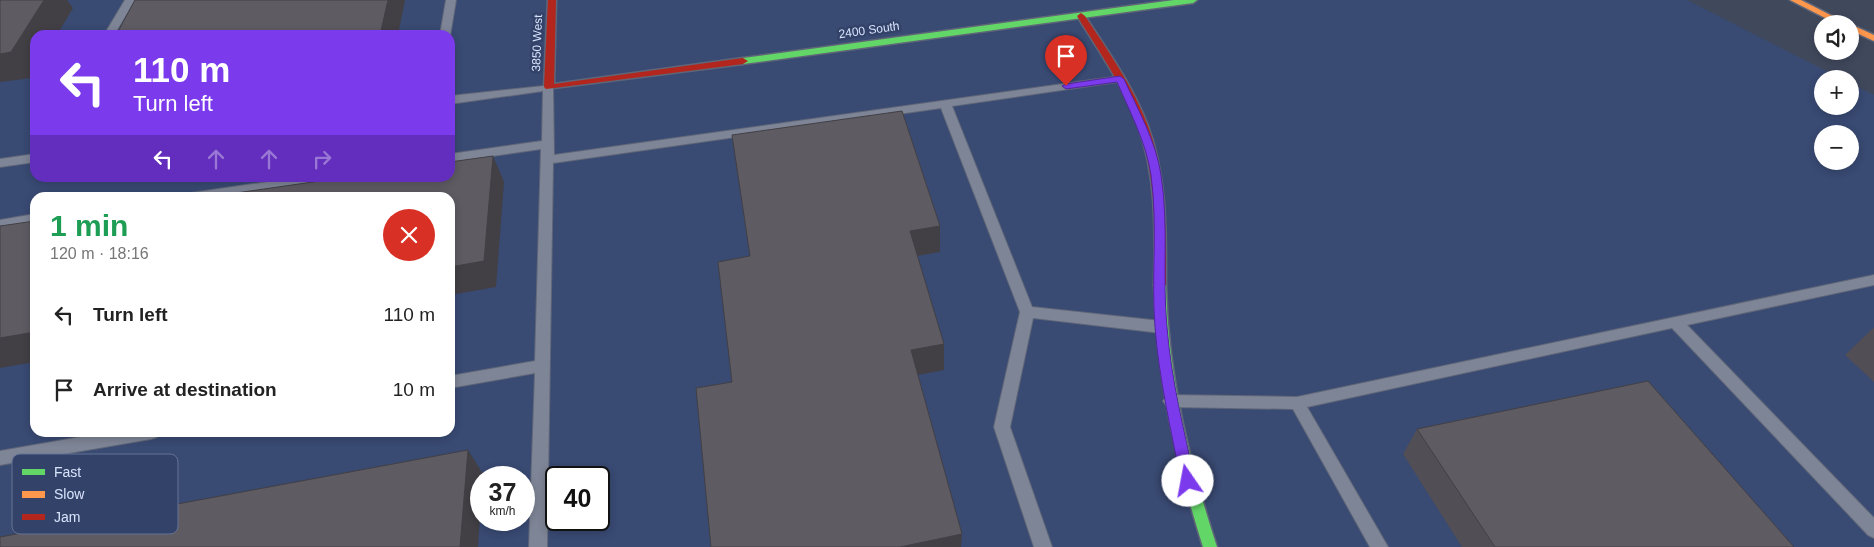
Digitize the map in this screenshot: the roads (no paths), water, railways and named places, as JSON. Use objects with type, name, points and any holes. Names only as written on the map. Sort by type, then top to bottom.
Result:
[{"type":"main road","name":"3850 West","points":[[549,87],[552,0]]},
{"type":"main road","name":"2400 South","points":[[549,87],[1193,0]]},
{"type":"main road","points":[[1794,0],[1825,15]]},
{"type":"main road","points":[[1081,16],[1120,79],[1147,140],[1156,173],[1160,221],[1161,326],[1172,401],[1188,481],[1210,547]]},
{"type":"main road","points":[[1859,31],[1874,38]]},
{"type":"lane","points":[[112,30],[130,0]]},
{"type":"lane","points":[[446,30],[451,0]]},
{"type":"lane","points":[[546,160],[1120,79]]},
{"type":"lane","points":[[455,99],[549,87],[546,144],[538,547]]},
{"type":"lane","points":[[945,104],[1026,312],[1002,427],[1043,547]]},
{"type":"lane","points":[[455,157],[546,144]]},
{"type":"lane","points":[[0,163],[30,159]]},
{"type":"lane","points":[[225,192],[293,182]]},
{"type":"lane","points":[[0,225],[30,221]]},
{"type":"lane","points":[[1172,401],[1296,403],[1874,280]]},
{"type":"lane","points":[[1026,312],[1161,326]]},
{"type":"lane","points":[[1675,322],[1874,530]]},
{"type":"lane","points":[[455,381],[542,366]]},
{"type":"lane","points":[[1296,403],[1379,547]]},
{"type":"lane","points":[[23,454],[122,437]]}]
